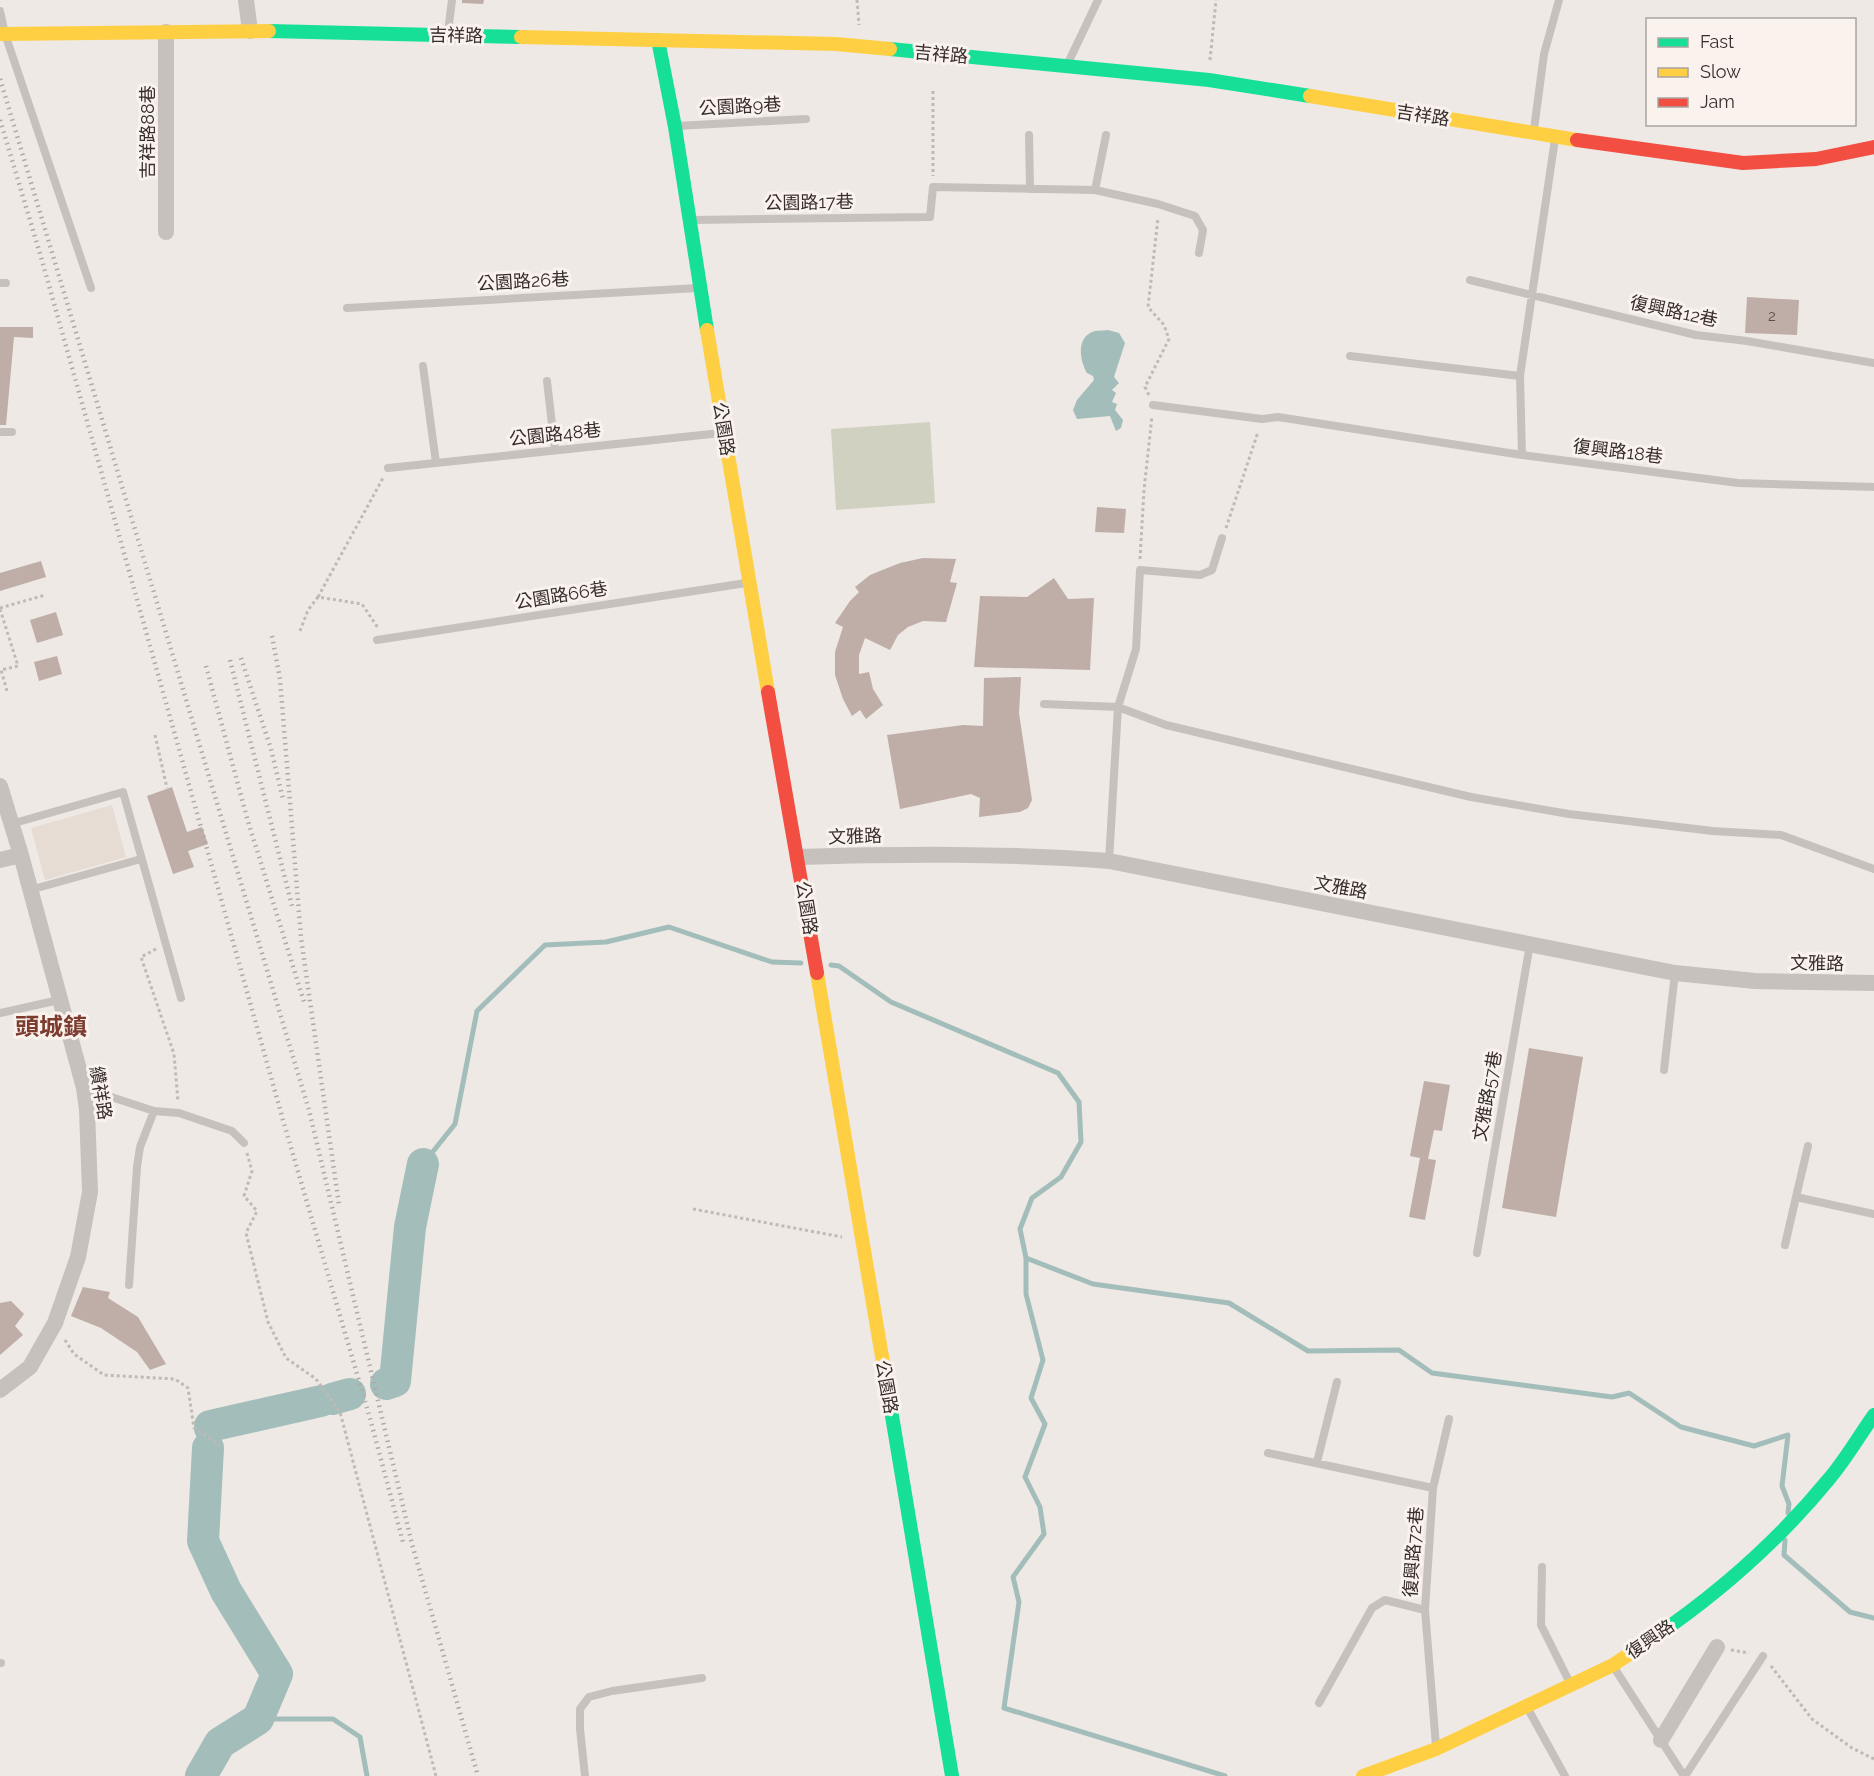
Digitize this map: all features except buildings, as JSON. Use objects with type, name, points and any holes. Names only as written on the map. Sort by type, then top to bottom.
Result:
[{"type":"street","points":[[246,0],[250,31]]},
{"type":"street","name":"吉祥路","points":[[3,34],[250,31],[861,46],[1209,80],[1641,150],[1743,163],[1816,159],[1874,147]]},
{"type":"street","name":"吉祥路88巷","points":[[166,32],[166,232]]},
{"type":"street","name":"公園路","points":[[657,40],[675,126],[749,583],[798,857],[952,1776]]},
{"type":"street","name":"纘祥路","points":[[0,786],[84,1088],[90,1192],[78,1257],[55,1323],[30,1367],[0,1390]]},
{"type":"street","points":[[0,860],[21,855]]},
{"type":"street","name":"文雅路","points":[[798,857],[899,855],[1065,857],[1109,861],[1675,973],[1755,981],[1874,983]]},
{"type":"street","name":"復興路","points":[[1363,1776],[1436,1749],[1613,1665],[1672,1625],[1765,1550],[1830,1478],[1874,1415]]},
{"type":"street","points":[[1661,1740],[1717,1647]]},
{"type":"lane","points":[[448,35],[452,0]]},
{"type":"lane","points":[[1066,66],[1098,0]]},
{"type":"lane","points":[[1533,133],[1544,54],[1559,0]]},
{"type":"lane","points":[[0,11],[3,34],[91,288]]},
{"type":"lane","name":"公園路9巷","points":[[675,126],[806,119]]},
{"type":"lane","points":[[1029,135],[1030,189]]},
{"type":"lane","points":[[1095,190],[1106,135]]},
{"type":"lane","points":[[1522,455],[1520,376],[1556,136]]},
{"type":"lane","points":[[933,187],[1095,190],[1158,204],[1195,216],[1203,230],[1199,253]]},
{"type":"lane","name":"公園路17巷","points":[[689,220],[930,217],[933,187]]},
{"type":"lane","name":"復興路12巷","points":[[1470,280],[1696,334],[1874,363]]},
{"type":"lane","name":"公園路26巷","points":[[347,308],[701,288]]},
{"type":"lane","points":[[1350,356],[1520,376]]},
{"type":"lane","points":[[423,366],[436,463]]},
{"type":"lane","points":[[547,381],[555,450]]},
{"type":"lane","name":"復興路18巷","points":[[1153,405],[1262,419],[1278,417],[1522,455],[1738,483],[1874,487]]},
{"type":"lane","points":[[0,432],[12,432]]},
{"type":"lane","name":"公園路48巷","points":[[388,468],[724,433]]},
{"type":"lane","points":[[1109,861],[1118,708],[1136,649],[1140,570],[1200,574],[1212,570],[1222,538]]},
{"type":"lane","name":"公園路66巷","points":[[377,640],[749,583]]},
{"type":"lane","points":[[1044,704],[1118,708],[1166,725],[1471,797],[1580,816],[1713,831],[1781,835],[1874,869]]},
{"type":"lane","points":[[11,824],[123,792],[181,998]]},
{"type":"lane","points":[[30,890],[141,859]]},
{"type":"lane","name":"文雅路57巷","points":[[1477,1253],[1530,944]]},
{"type":"lane","points":[[1664,1070],[1675,973]]},
{"type":"lane","points":[[0,1013],[59,1000]]},
{"type":"lane","points":[[84,1088],[154,1111],[179,1113],[232,1131],[243,1143]]},
{"type":"lane","points":[[129,1286],[137,1167],[140,1147],[154,1111]]},
{"type":"lane","points":[[1785,1245],[1808,1146]]},
{"type":"lane","points":[[1796,1197],[1874,1214]]},
{"type":"lane","points":[[1317,1462],[1337,1383]]},
{"type":"lane","points":[[1433,1488],[1449,1419]]},
{"type":"lane","name":"復興路72巷","points":[[1268,1453],[1433,1488],[1425,1610],[1436,1749]]},
{"type":"lane","points":[[1542,1567],[1542,1625],[1571,1685]]},
{"type":"lane","points":[[1319,1703],[1372,1608],[1385,1600],[1425,1610]]},
{"type":"lane","points":[[1613,1665],[1685,1776],[1763,1656]]},
{"type":"lane","points":[[585,1776],[580,1709],[589,1697],[612,1691],[702,1678]]},
{"type":"lane","points":[[1526,1706],[1565,1776]]},
{"type":"path","points":[[857,0],[861,46]]},
{"type":"path","points":[[1209,80],[1216,0]]},
{"type":"path","points":[[933,92],[933,187]]},
{"type":"path","points":[[1140,570],[1144,490],[1153,405],[1145,387],[1169,339],[1164,325],[1148,307],[1158,227],[1158,204]]},
{"type":"path","points":[[1222,538],[1262,419]]},
{"type":"path","points":[[300,631],[308,610],[318,597],[388,468]]},
{"type":"path","points":[[8,692],[1,670],[18,666],[0,608],[45,595]]},
{"type":"path","points":[[318,597],[362,604],[378,628],[377,640]]},
{"type":"path","points":[[155,735],[168,788]]},
{"type":"path","points":[[166,946],[141,957],[174,1054],[179,1113]]},
{"type":"path","points":[[243,1143],[252,1171],[244,1196],[257,1211],[246,1233],[268,1322],[286,1358],[316,1379],[340,1412],[436,1776]]},
{"type":"path","points":[[693,1209],[862,1240]]},
{"type":"path","points":[[55,1323],[74,1354],[105,1375],[175,1379],[188,1388],[194,1428],[220,1445]]},
{"type":"path","points":[[1717,1647],[1763,1656],[1812,1719],[1852,1748],[1874,1759]]},
{"type":"green space","points":[[930,422],[935,503],[836,510],[831,429]]},
{"type":"shaded area","points":[[112,805],[126,857],[45,880],[31,828]]},
{"type":"water","points":[[1108,330],[1119,333],[1125,343],[1114,377],[1119,383],[1112,390],[1116,393],[1112,402],[1117,404],[1115,410],[1123,420],[1121,428],[1116,431],[1110,416],[1077,419],[1073,410],[1077,400],[1094,380],[1093,376],[1087,373],[1083,363],[1081,351],[1083,340],[1092,332]]},
{"type":"waterway","points":[[423,1164],[455,1124],[477,1011],[545,945],[606,942],[669,927],[772,962],[801,963]]},
{"type":"waterway","points":[[831,965],[839,966],[891,1002],[1058,1073],[1079,1102],[1081,1142],[1061,1177],[1032,1198],[1020,1229],[1026,1258],[1093,1284],[1229,1303],[1308,1351],[1399,1350],[1432,1373],[1612,1397],[1629,1393],[1681,1427],[1754,1446],[1788,1435],[1782,1486],[1789,1504],[1788,1513]]},
{"type":"waterway","points":[[386,1384],[395,1381],[410,1227],[423,1164]]},
{"type":"waterway","points":[[1026,1258],[1026,1294],[1043,1360],[1031,1398],[1045,1424],[1025,1477],[1040,1507],[1044,1534],[1013,1577],[1019,1602],[1004,1708],[1225,1776]]},
{"type":"waterway","points":[[332,1399],[350,1394]]},
{"type":"waterway","points":[[210,1428],[210,1426],[321,1401]]},
{"type":"waterway","points":[[201,1776],[220,1743],[258,1719],[277,1674],[226,1591],[203,1541],[208,1448]]},
{"type":"waterway","points":[[1785,1540],[1784,1555],[1850,1612],[1874,1618]]},
{"type":"waterway","points":[[258,1719],[333,1719],[360,1737],[367,1776]]},
{"type":"railway","points":[[0,79],[309,1110],[412,1544],[478,1776]]},
{"type":"railway","points":[[0,120],[41,257],[403,1542]]},
{"type":"railway","points":[[272,636],[280,679],[301,938],[339,1205]]},
{"type":"railway","points":[[241,658],[271,749],[283,799]]},
{"type":"railway","points":[[230,660],[292,906]]},
{"type":"railway","points":[[206,666],[247,818],[305,1005]]},
{"type":"traffic: fast","points":[[269,31],[521,37]]},
{"type":"traffic: fast","points":[[658,40],[675,127],[707,330]]},
{"type":"traffic: fast","points":[[890,49],[1209,80],[1310,96]]},
{"type":"traffic: fast","points":[[887,1386],[952,1776]]},
{"type":"traffic: fast","points":[[1653,1638],[1725,1584],[1790,1523],[1835,1471],[1874,1415]]},
{"type":"traffic: slow","points":[[0,34],[269,31]]},
{"type":"traffic: slow","points":[[521,37],[836,44],[890,49]]},
{"type":"traffic: slow","points":[[1310,96],[1577,140]]},
{"type":"traffic: slow","points":[[707,330],[768,692]]},
{"type":"traffic: slow","points":[[817,973],[887,1386]]},
{"type":"traffic: slow","points":[[1363,1776],[1436,1749],[1613,1665],[1653,1638]]},
{"type":"traffic: jam","points":[[1577,140],[1743,163],[1816,159],[1874,147]]},
{"type":"traffic: jam","points":[[768,692],[817,973]]},
{"type":"district","name":"頭城鎮","points":[[51,1026]]}]
